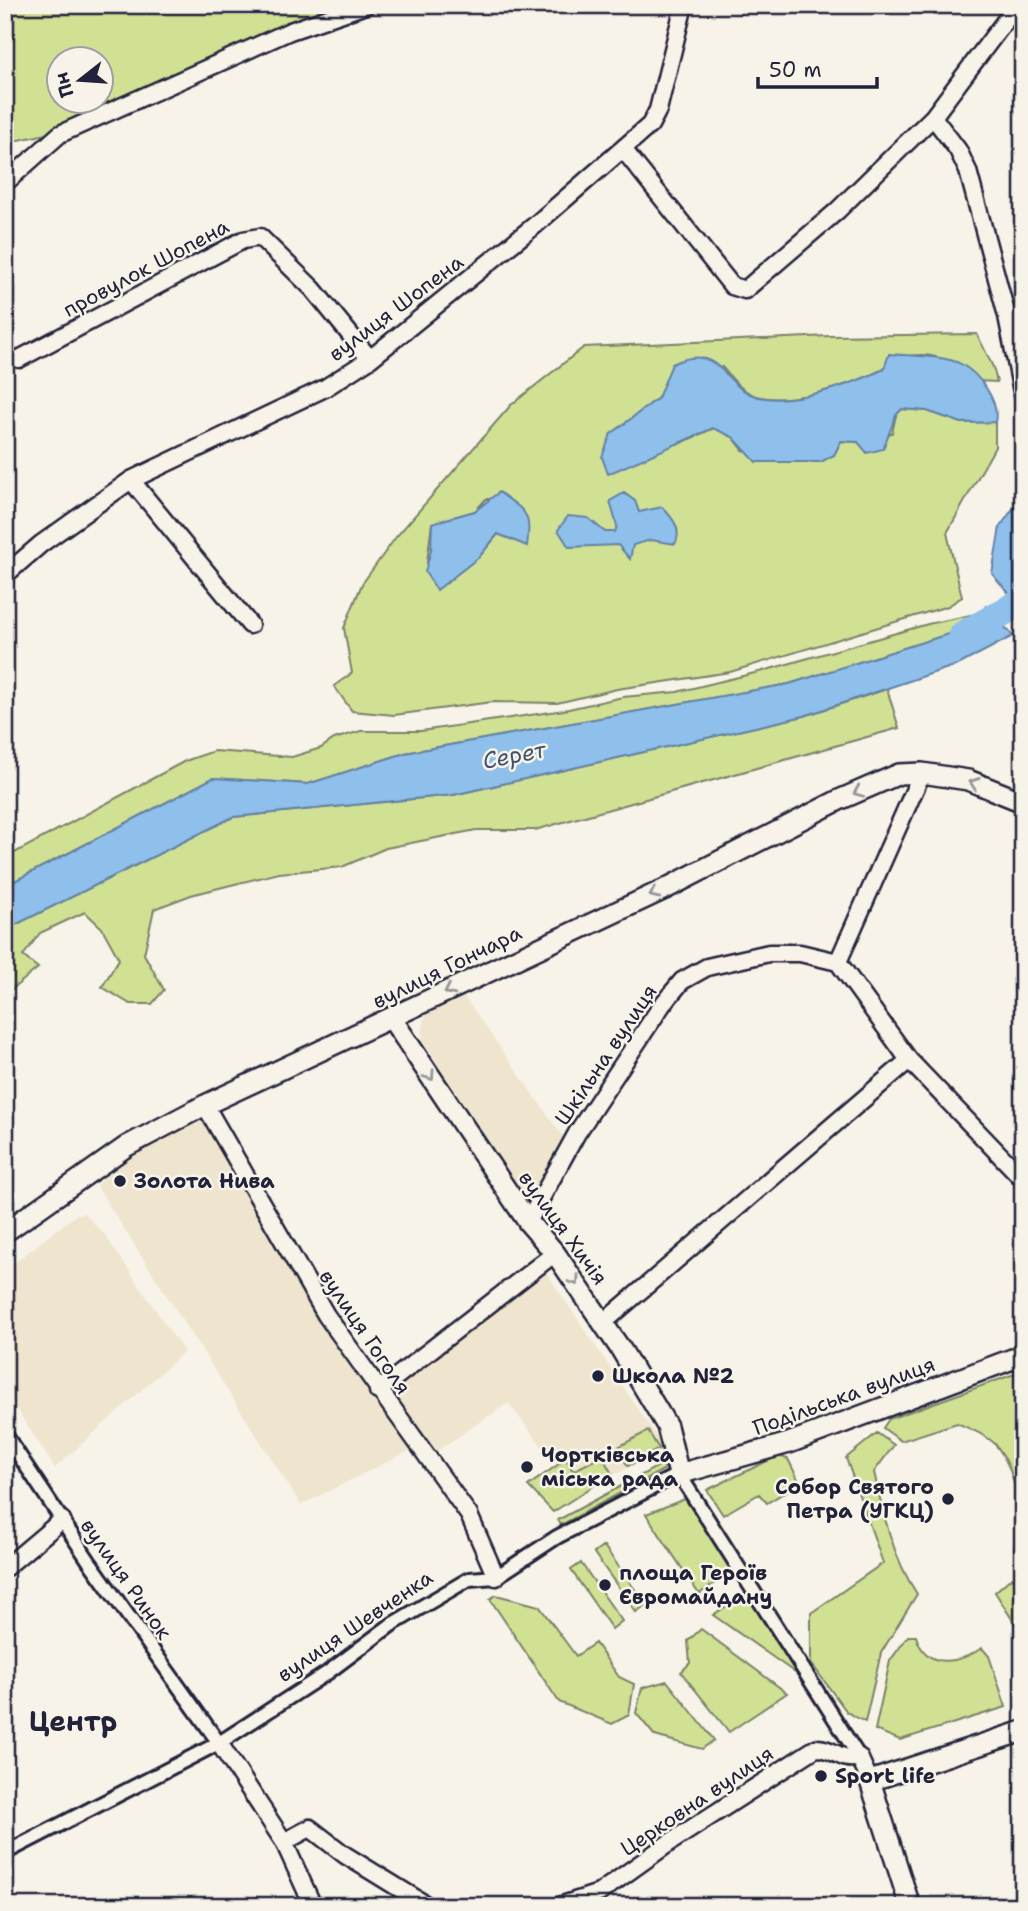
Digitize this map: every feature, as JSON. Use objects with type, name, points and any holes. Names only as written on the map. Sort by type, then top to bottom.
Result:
[{"type":"street","points":[[5,183],[60,134],[290,31],[366,5]]},
{"type":"street","name":"вулиця Шопена","points":[[5,575],[50,537],[131,480],[325,388],[370,359],[534,226],[623,149],[655,117],[684,5]]},
{"type":"street","points":[[623,149],[732,286],[745,290],[837,211],[933,117],[1017,5]]},
{"type":"street","points":[[933,117],[958,150],[968,171],[1007,316],[1022,392]]},
{"type":"street","name":"провулок Шопена","points":[[19,359],[243,240],[260,237],[313,289],[370,359]]},
{"type":"street","points":[[131,480],[250,625]]},
{"type":"street","points":[[922,773],[838,962],[909,1060],[1023,1179]]},
{"type":"street","name":"вулиця Гончара","points":[[5,1232],[127,1146],[205,1105],[665,889],[839,800],[899,774],[922,773],[968,780],[1023,802]]},
{"type":"street","name":"Шкільна вулиця","points":[[528,1222],[577,1133],[662,1005],[682,981],[707,967],[769,953],[800,953],[838,962]]},
{"type":"street","name":"вулиця Хичія","points":[[392,1019],[528,1222],[555,1253],[603,1323],[667,1426],[679,1474]]},
{"type":"street","points":[[603,1323],[909,1060]]},
{"type":"street","name":"вулиця Гоголя","points":[[205,1105],[326,1315],[468,1515],[496,1577]]},
{"type":"street","points":[[378,1391],[555,1253]]},
{"type":"street","name":"Подільська вулиця","points":[[679,1474],[789,1443],[1023,1355]]},
{"type":"street","name":"вулиця Ринок","points":[[5,1434],[62,1520],[219,1743]]},
{"type":"street","points":[[679,1474],[859,1757],[870,1781],[910,1906]]},
{"type":"street","name":"вулиця Шевченка","points":[[5,1853],[219,1743],[327,1673],[391,1625],[469,1579],[496,1577],[557,1537],[679,1474]]},
{"type":"street","points":[[5,1568],[62,1520]]},
{"type":"street","points":[[870,1781],[1023,1731]]},
{"type":"street","points":[[219,1743],[284,1842],[313,1906]]},
{"type":"street","name":"Церковна вулиця","points":[[559,1906],[599,1893],[669,1843],[813,1750],[822,1748],[850,1760],[859,1757]]},
{"type":"street","points":[[284,1842],[310,1828],[345,1855],[428,1906]]},
{"type":"shaded area","points":[[463,995],[566,1141],[533,1194],[523,1193],[422,1040],[424,1019],[430,1011]]},
{"type":"shaded area","points":[[207,1114],[413,1449],[301,1505],[96,1185],[134,1154]]},
{"type":"shaded area","points":[[84,1213],[105,1235],[184,1352],[55,1468],[5,1391],[5,1270],[77,1214]]},
{"type":"shaded area","points":[[544,1269],[665,1449],[579,1493],[508,1403],[434,1453],[386,1393]]},
{"type":"green space","points":[[5,5],[354,5],[116,106],[116,46],[46,46],[46,116],[91,116],[51,133],[5,143]]},
{"type":"green space","points":[[977,334],[997,382],[978,381],[964,370],[938,357],[919,355],[900,359],[846,385],[801,396],[772,398],[749,393],[722,367],[658,398],[611,434],[679,444],[714,428],[733,437],[743,450],[772,462],[834,455],[841,441],[858,442],[892,433],[896,415],[902,409],[927,411],[962,423],[995,422],[995,447],[947,533],[962,597],[948,606],[730,672],[617,689],[557,703],[492,702],[394,715],[352,711],[334,686],[352,673],[344,628],[362,584],[396,537],[511,405],[584,347],[830,336]],"holes":[[[486,499],[508,499],[520,510],[508,538],[498,534],[479,557],[447,583],[427,562],[432,523],[475,511]]]},
{"type":"green space","points":[[980,613],[968,628],[789,684],[405,753],[308,784],[213,778],[5,886],[5,858],[185,761],[214,751],[292,757],[361,731],[421,731],[564,710],[623,697],[677,692],[763,671],[928,624]]},
{"type":"green space","points":[[887,689],[899,728],[535,830],[476,830],[386,848],[342,867],[279,873],[191,895],[154,909],[144,954],[164,990],[152,1004],[130,1004],[102,987],[119,959],[102,928],[85,912],[40,933],[23,956],[38,968],[5,995],[5,930],[233,817],[453,795],[804,716]]},
{"type":"green space","points":[[1023,1371],[1023,1551],[1014,1549],[1018,1508],[1013,1481],[1003,1455],[992,1441],[957,1423],[901,1441],[883,1428],[889,1419]]},
{"type":"green space","points":[[648,1431],[659,1449],[628,1466],[616,1448]]},
{"type":"green space","points":[[877,1433],[894,1445],[874,1472],[895,1551],[917,1594],[881,1653],[865,1722],[847,1712],[811,1663],[811,1613],[883,1563],[846,1458]]},
{"type":"green space","points":[[602,1456],[612,1474],[553,1512],[528,1486],[566,1459],[573,1471]]},
{"type":"green space","points":[[778,1456],[788,1459],[800,1483],[767,1503],[759,1494],[723,1515],[707,1490]]},
{"type":"green space","points":[[662,1464],[665,1469],[561,1525],[558,1520]]},
{"type":"green space","points":[[685,1499],[733,1570],[699,1594],[646,1514]]},
{"type":"green space","points":[[604,1546],[646,1605],[636,1612],[594,1553]]},
{"type":"green space","points":[[581,1563],[622,1621],[612,1629],[571,1570]]},
{"type":"green space","points":[[1012,1577],[1023,1587],[1023,1618],[1015,1624],[995,1592]]},
{"type":"green space","points":[[748,1592],[801,1677],[713,1615]]},
{"type":"green space","points":[[496,1595],[539,1606],[576,1656],[595,1643],[619,1677],[634,1684],[629,1715],[612,1724],[559,1702],[490,1599]]},
{"type":"green space","points":[[701,1629],[787,1693],[729,1732],[681,1672],[690,1663],[688,1641]]},
{"type":"green space","points":[[908,1636],[916,1636],[927,1654],[944,1661],[963,1658],[982,1648],[989,1656],[1006,1707],[900,1740],[875,1730],[890,1661]]},
{"type":"green space","points":[[667,1681],[714,1740],[702,1749],[655,1736],[636,1713],[642,1688]]},
{"type":"water","points":[[889,354],[936,357],[961,364],[975,374],[987,389],[994,405],[995,422],[962,423],[927,411],[902,409],[896,415],[883,449],[867,453],[858,442],[841,441],[834,455],[821,462],[756,462],[733,437],[713,428],[608,474],[602,457],[611,434],[658,398],[672,364],[689,358],[701,358],[712,362],[747,392],[773,399],[823,392],[871,375],[884,369]]},
{"type":"water","points":[[499,492],[525,513],[528,526],[527,546],[498,534],[479,557],[437,590],[425,572],[431,550],[432,523],[475,511]]},
{"type":"water","points":[[624,493],[635,501],[639,512],[662,507],[673,519],[677,529],[675,544],[651,540],[633,545],[630,559],[618,545],[569,547],[558,530],[568,516],[588,518],[605,532],[615,532],[617,526],[610,501]]},
{"type":"water","points":[[1023,501],[1023,609],[992,574],[1000,527],[1017,503]]},
{"type":"water","points":[[986,606],[1013,636],[960,664],[804,716],[453,795],[233,817],[5,930],[5,886],[213,778],[308,784],[405,753],[789,684],[968,628]]},
{"type":"waterway","name":"Серет","points":[[963,635],[1023,601]]},
{"type":"place","name":"Золота Нива","points":[[120,1181]]},
{"type":"place","name":"Школа №2","points":[[598,1376]]},
{"type":"place","name":"Чортківська міська рада","points":[[527,1467]]},
{"type":"place","name":"Собор Святого Петра (УГКЦ)","points":[[948,1499]]},
{"type":"place","name":"площа Героїв Євромайдану","points":[[605,1585]]},
{"type":"place","name":"Sport life","points":[[821,1776]]},
{"type":"district","name":"Центр","points":[[73,1721]]}]
